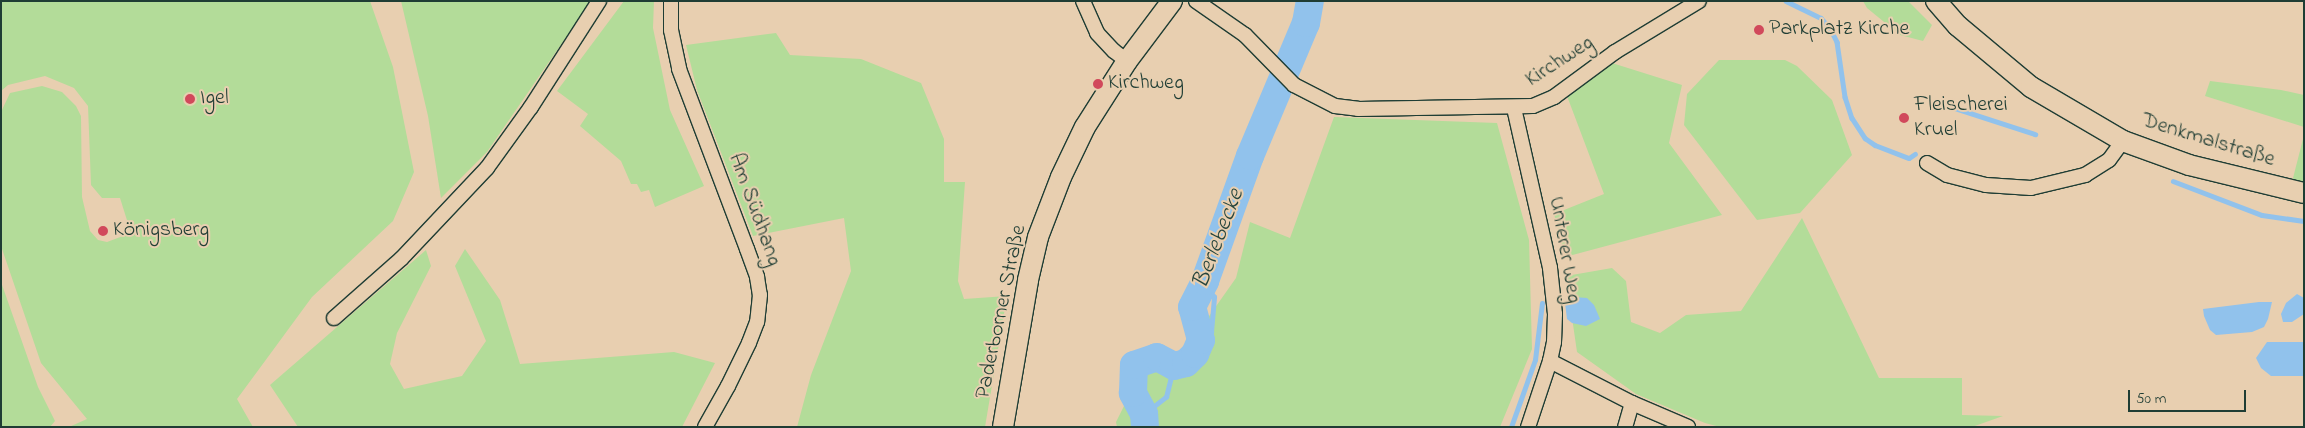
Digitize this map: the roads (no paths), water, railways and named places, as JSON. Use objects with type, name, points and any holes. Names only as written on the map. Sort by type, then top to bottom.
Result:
[{"type":"main road","name":"Paderborner Straße","points":[[1003,427],[1028,280],[1038,237],[1061,177],[1085,127],[1127,61],[1172,1]]},
{"type":"main road","name":"Denkmalstraße","points":[[1936,1],[1958,26],[2031,87],[2123,141],[2189,165],[2304,193]]},
{"type":"street","points":[[334,318],[402,259],[487,168],[531,107],[599,1]]},
{"type":"street","name":"Am Südhang","points":[[671,1],[671,30],[679,69],[748,249],[757,277],[760,295],[757,322],[749,343],[728,386],[704,427]]},
{"type":"street","points":[[1083,1],[1097,33],[1114,52],[1127,61]]},
{"type":"street","name":"Kirchweg","points":[[1196,1],[1244,35],[1294,85],[1335,106],[1352,108],[1514,108],[1533,106],[1554,97],[1615,52],[1699,1]]},
{"type":"street","name":"Unterer Weg","points":[[1514,108],[1554,290],[1554,342],[1550,361],[1528,427]]},
{"type":"street","points":[[1927,163],[1947,175],[1986,185],[2031,188],[2084,175],[2108,160],[2123,141]]},
{"type":"street","points":[[1550,361],[1632,403],[1688,427]]},
{"type":"street","points":[[1625,427],[1632,403]]},
{"type":"water","points":[[2297,294],[2304,298],[2304,314],[2292,322],[2283,322],[2281,314],[2286,303]]},
{"type":"water","points":[[1574,297],[1587,298],[1594,305],[1600,319],[1586,326],[1572,323],[1567,319],[1565,303],[1567,299]]},
{"type":"water","points":[[2272,302],[2264,327],[2252,332],[2216,335],[2210,330],[2204,316],[2203,309]]},
{"type":"water","points":[[2267,342],[2304,342],[2304,376],[2271,376],[2261,368],[2256,358]]},
{"type":"waterway","name":"Berlebecke","points":[[1145,427],[1144,414],[1133,393],[1134,365],[1157,357],[1174,366],[1186,363],[1195,354],[1201,340],[1192,307],[1205,281],[1250,156],[1306,23],[1310,1]]},
{"type":"waterway","points":[[1786,1],[1821,18],[1830,28],[1837,42],[1845,97],[1852,118],[1865,138],[1875,145],[1909,158],[1915,154]]},
{"type":"waterway","points":[[1942,104],[2035,134]]},
{"type":"waterway","points":[[2173,181],[2262,215],[2304,221]]},
{"type":"waterway","points":[[1201,340],[1211,332],[1214,297],[1203,285]]},
{"type":"waterway","points":[[1511,427],[1535,360],[1542,303]]},
{"type":"waterway","points":[[1144,414],[1166,397],[1174,366]]},
{"type":"place","name":"Parkplatz Kirche","points":[[1759,30]]},
{"type":"place","name":"Kirchweg","points":[[1098,84]]},
{"type":"place","name":"Igel","points":[[190,99]]},
{"type":"place","name":"Fleischerei Kruel","points":[[1904,118]]},
{"type":"place","name":"Königsberg","points":[[103,231]]}]
